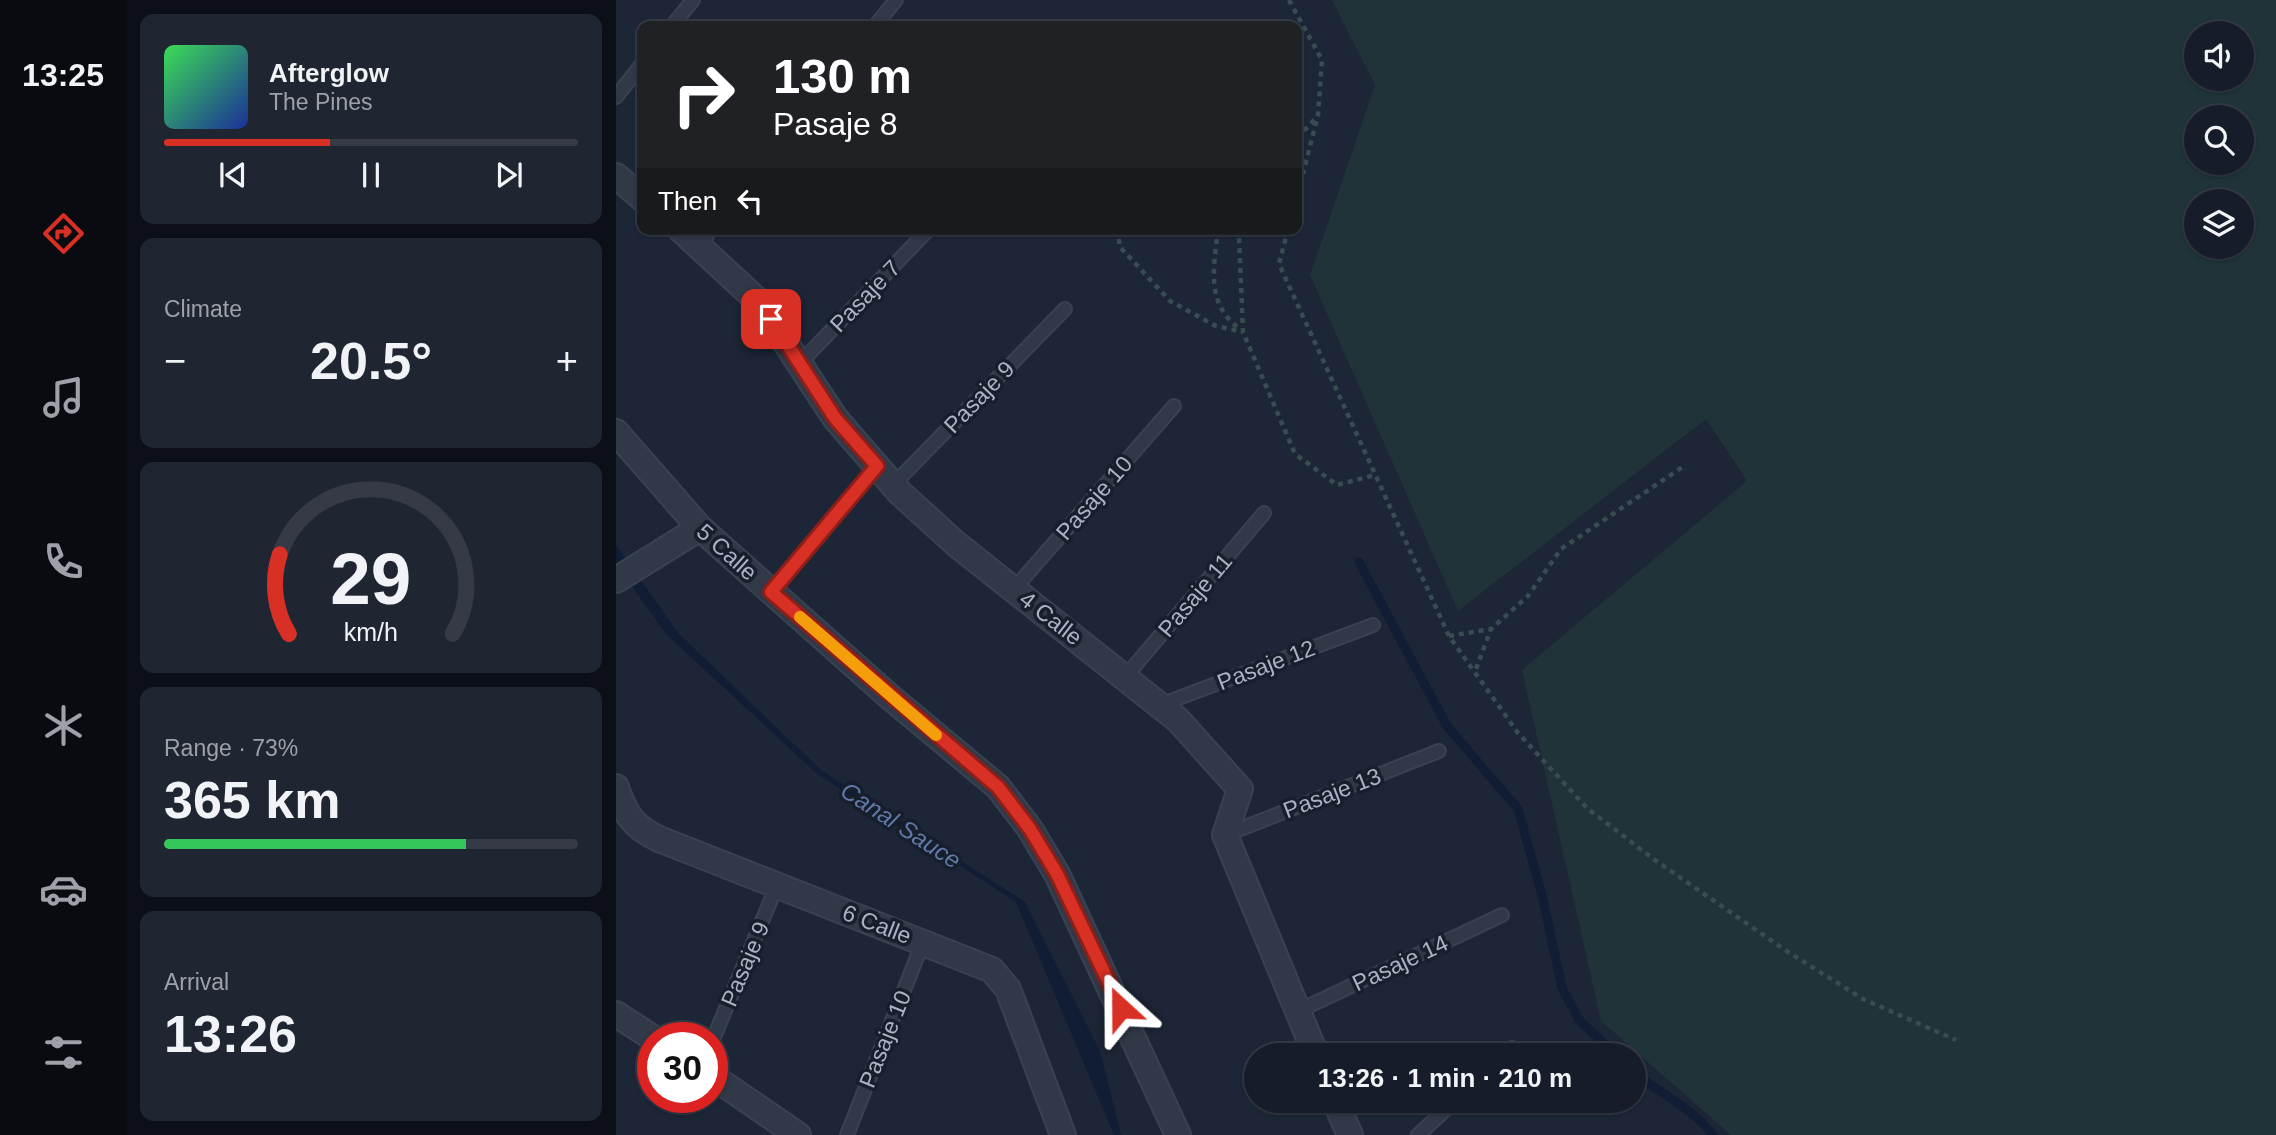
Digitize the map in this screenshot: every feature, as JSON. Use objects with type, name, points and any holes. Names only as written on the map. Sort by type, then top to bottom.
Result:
[{"type":"street","points":[[616,176],[637,194]]},
{"type":"street","name":"4 Calle","points":[[706,237],[759,302],[835,418],[893,485],[955,543],[1126,676],[1178,720],[1240,789],[1225,835]]},
{"type":"street","name":"5 Calle","points":[[616,432],[700,528],[998,787],[1030,829],[1057,874],[1110,982],[1178,1135]]},
{"type":"street","points":[[616,580],[700,528]]},
{"type":"street","name":"6 Calle","points":[[616,787],[624,813],[639,830],[992,970],[1004,981],[1062,1135]]},
{"type":"street","points":[[1225,835],[1311,1043]]},
{"type":"street","points":[[616,1014],[637,1028]]},
{"type":"street","points":[[728,1087],[798,1135]]},
{"type":"street","points":[[1340,1113],[1350,1135]]},
{"type":"lane","points":[[677,21],[693,0]]},
{"type":"lane","points":[[879,21],[896,0]]},
{"type":"lane","points":[[616,97],[637,70]]},
{"type":"lane","name":"Pasaje 7","points":[[800,363],[923,235]]},
{"type":"lane","name":"Pasaje 9","points":[[893,485],[1065,309]]},
{"type":"lane","name":"Pasaje 10","points":[[1014,589],[1174,406]]},
{"type":"lane","points":[[771,592],[877,466]]},
{"type":"lane","name":"Pasaje 11","points":[[1126,676],[1264,513]]},
{"type":"lane","name":"Pasaje 12","points":[[1160,705],[1373,625]]},
{"type":"lane","name":"Pasaje 13","points":[[1225,835],[1439,751]]},
{"type":"lane","name":"Pasaje 9","points":[[720,1022],[778,885]]},
{"type":"lane","name":"Pasaje 14","points":[[1298,1011],[1502,915]]},
{"type":"lane","name":"Pasaje 10","points":[[847,1135],[923,943]]},
{"type":"lane","points":[[1418,1135],[1442,1113]]},
{"type":"path","points":[[1289,0],[1301,21]]},
{"type":"path","points":[[1302,24],[1322,60],[1318,115],[1302,177]]},
{"type":"path","points":[[1302,133],[1318,115]]},
{"type":"path","points":[[1118,235],[1120,247],[1170,301],[1216,326],[1243,332]]},
{"type":"path","points":[[1217,235],[1213,283],[1223,317],[1243,332]]},
{"type":"path","points":[[1240,235],[1243,332],[1295,454],[1337,485],[1376,475]]},
{"type":"path","points":[[1286,235],[1279,264],[1449,636],[1476,670],[1518,733],[1587,808],[1652,858],[1785,950],[1863,999],[1956,1040]]},
{"type":"path","points":[[1476,670],[1490,629],[1528,596],[1561,549],[1684,466]]},
{"type":"path","points":[[1449,636],[1490,629]]},
{"type":"green space","points":[[1332,0],[2276,0],[2276,1135],[1731,1135],[1646,1060],[1646,1043],[1626,1043],[1601,1021],[1522,670],[1747,481],[1706,419],[1458,611],[1310,275],[1375,85]]},
{"type":"water","name":"Canal Sauce","points":[[616,545],[678,633],[821,770],[1025,902],[1100,1051],[1121,1135],[1114,1135],[1016,902],[816,773],[666,634],[616,564]]},
{"type":"waterway","points":[[1359,562],[1447,726],[1518,809],[1543,899],[1562,988],[1580,1021],[1603,1043]]},
{"type":"waterway","points":[[1646,1081],[1686,1109],[1713,1135]]},
{"type":"slow traffic","points":[[800,617],[936,735]]},
{"type":"route","points":[[771,319],[835,418],[877,466],[771,592],[998,787],[1030,829],[1057,874],[1121,1008]]}]
